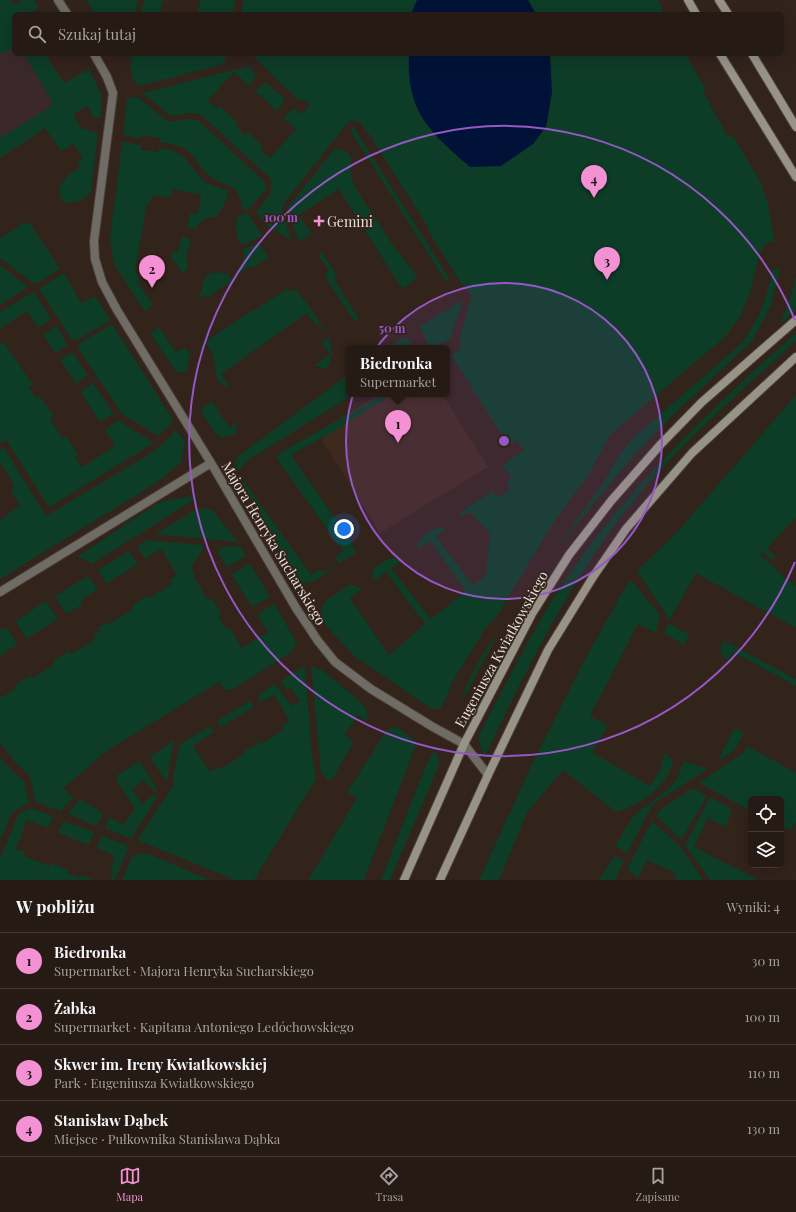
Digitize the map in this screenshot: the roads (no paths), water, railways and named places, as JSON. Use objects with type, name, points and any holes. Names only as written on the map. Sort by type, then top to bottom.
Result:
[{"type":"main road","points":[[688,0],[695,12]]},
{"type":"main road","points":[[719,0],[727,12]]},
{"type":"main road","points":[[721,56],[796,177]]},
{"type":"main road","points":[[753,56],[796,127]]},
{"type":"main road","name":"Eugeniusza Kwiatkowskiego","points":[[404,880],[464,744],[533,612],[569,554],[661,444],[708,398],[796,320]]},
{"type":"main road","points":[[440,880],[488,774],[548,650],[593,576],[626,529],[692,453],[796,357]]},
{"type":"street","points":[[58,0],[66,12]]},
{"type":"street","points":[[95,56],[107,77],[113,93],[94,241],[95,259],[102,282],[117,310],[211,463]]},
{"type":"street","name":"Majora Henryka Sucharskiego","points":[[0,592],[211,463],[296,608],[318,641],[335,662],[371,689],[433,728],[464,744],[488,774]]},
{"type":"water","points":[[417,0],[528,0],[535,12],[412,12]]},
{"type":"water","points":[[409,56],[550,56],[552,92],[546,127],[533,144],[501,166],[470,167],[443,143],[423,119],[416,106],[409,74]]},
{"type":"place","name":"Stanisław Dąbek","points":[[594,198]]},
{"type":"place","name":"Gemini","points":[[319,221]]},
{"type":"place","name":"Skwer im. Ireny Kwiatkowskiej","points":[[607,280]]},
{"type":"place","name":"Żabka","points":[[152,288]]},
{"type":"place","name":"Biedronka","points":[[398,443]]}]
